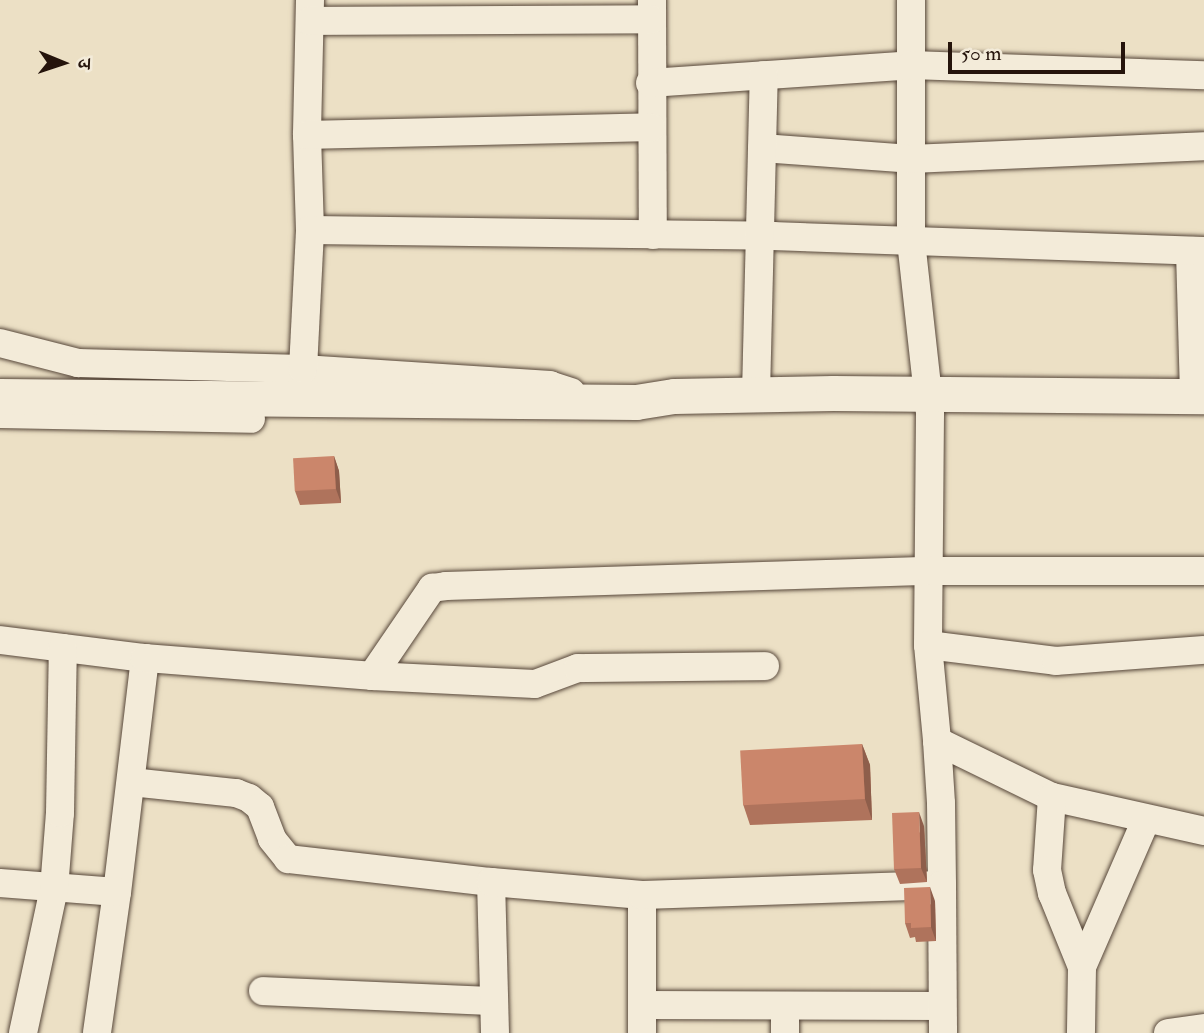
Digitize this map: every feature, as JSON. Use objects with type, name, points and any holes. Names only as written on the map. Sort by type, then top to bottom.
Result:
[{"type":"street","points":[[642,895],[642,1019],[943,1020],[942,803],[928,645],[929,404],[911,241],[912,0]]},
{"type":"street","points":[[303,369],[310,230],[307,135],[310,10],[651,9],[653,234]]},
{"type":"street","points":[[650,83],[911,65],[1204,75]]},
{"type":"street","points":[[756,394],[764,75]]},
{"type":"street","points":[[307,135],[651,128]]},
{"type":"street","points":[[762,148],[911,159],[1204,146]]},
{"type":"street","points":[[310,230],[758,236],[1197,251],[1201,403],[929,404],[663,413],[636,402]]},
{"type":"street","points":[[0,343],[78,363],[303,369],[550,385],[600,402]]},
{"type":"street","points":[[0,396],[636,402],[674,396],[756,394],[929,404]]},
{"type":"street","points":[[0,414],[251,419]]},
{"type":"street","points":[[372,676],[432,588],[930,571],[1204,571]]},
{"type":"street","points":[[0,640],[145,658],[372,676],[535,684],[578,668],[765,666]]},
{"type":"street","points":[[928,645],[1056,661],[1204,650]]},
{"type":"street","points":[[23,1033],[54,889],[60,813],[63,648]]},
{"type":"street","points":[[97,1033],[145,658]]},
{"type":"street","points":[[937,741],[1052,797],[1204,831]]},
{"type":"street","points":[[131,782],[236,793],[249,798],[260,807],[272,839],[288,859],[491,882],[642,895],[942,885]]},
{"type":"street","points":[[1052,797],[1047,870],[1052,893],[1082,967]]},
{"type":"street","points":[[1081,1033],[1082,967],[1146,820]]},
{"type":"street","points":[[491,882],[495,1033]]},
{"type":"street","points":[[0,883],[117,892]]},
{"type":"street","points":[[263,991],[494,1001]]},
{"type":"street","points":[[1168,1033],[1204,1028]]},
{"type":"building","points":[[334,456],[336,489],[295,491],[293,458]]},
{"type":"building","points":[[862,744],[865,799],[743,805],[740,750]]},
{"type":"building","points":[[919,812],[921,868],[894,869],[892,813]]},
{"type":"building","points":[[930,887],[931,927],[911,928],[911,923],[905,923],[904,888]]}]
